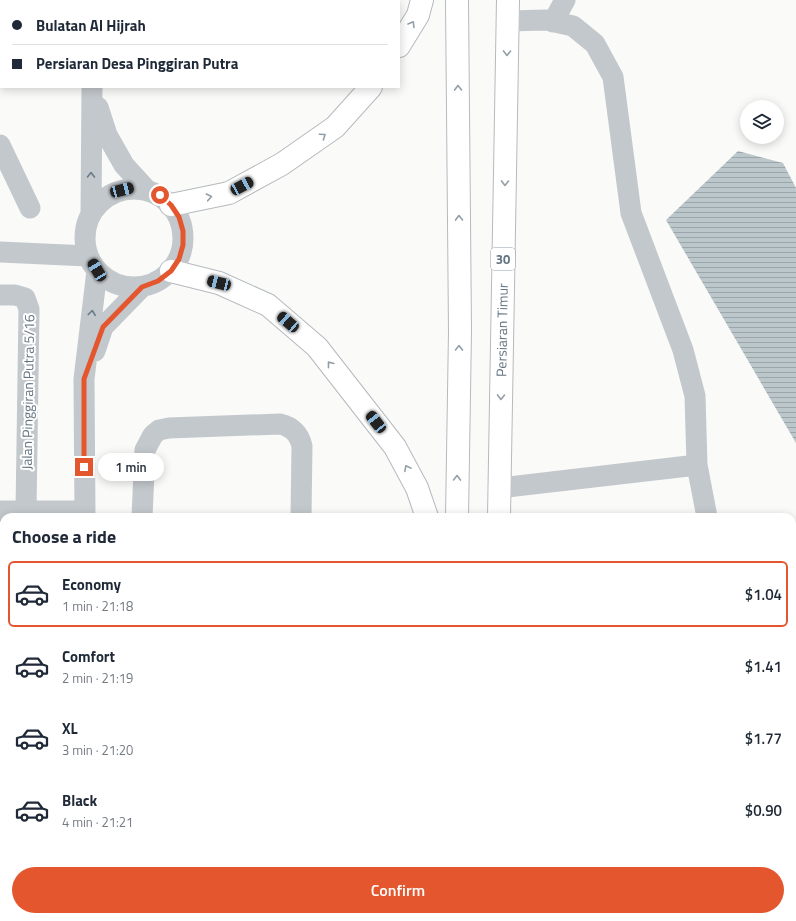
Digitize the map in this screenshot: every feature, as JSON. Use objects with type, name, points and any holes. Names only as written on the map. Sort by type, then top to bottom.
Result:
[{"type":"main road","points":[[400,44],[418,15],[422,0]]},
{"type":"main road","points":[[456,513],[460,331],[457,0]]},
{"type":"main road","name":"Persiaran Timur","points":[[499,513],[507,10]]},
{"type":"main road","points":[[171,205],[229,193],[282,164],[335,128],[370,88]]},
{"type":"main road","points":[[171,271],[219,283],[268,305],[317,347],[395,447],[417,488],[426,513]]},
{"type":"street","points":[[553,22],[565,0]]},
{"type":"street","points":[[507,10],[573,26],[596,44],[613,77],[631,213],[683,350],[695,396],[697,465],[706,513]]},
{"type":"street","points":[[92,89],[107,135],[124,164],[146,189]]},
{"type":"street","points":[[91,214],[92,89]]},
{"type":"street","points":[[0,145],[30,208]]},
{"type":"street","points":[[130,188],[146,189],[160,195],[171,205],[179,217],[183,231],[183,245],[179,259],[171,271],[158,281],[142,287],[126,287],[110,281],[93,263],[85,242],[86,228],[91,214],[100,201],[114,192],[130,188]]},
{"type":"street","points":[[0,252],[93,263]]},
{"type":"street","points":[[85,513],[84,379],[93,263]]},
{"type":"street","points":[[84,379],[103,327],[142,287]]},
{"type":"street","name":"Jalan Pinggiran Putra 5/16","points":[[0,295],[15,295],[25,298],[29,310],[26,511]]},
{"type":"street","points":[[142,513],[145,450],[153,434],[159,430],[169,428],[280,424],[288,426],[300,437],[302,446],[301,513]]},
{"type":"street","points":[[499,488],[697,465]]},
{"type":"street","points":[[0,512],[26,511],[65,513]]},
{"type":"shaded area","points":[[738,151],[783,163],[796,188],[796,443],[666,220]]},
{"type":"route","points":[[84,467],[84,379],[103,327],[142,287],[158,281],[171,271],[179,259],[183,245],[183,231],[179,217],[171,205],[160,195]]}]
